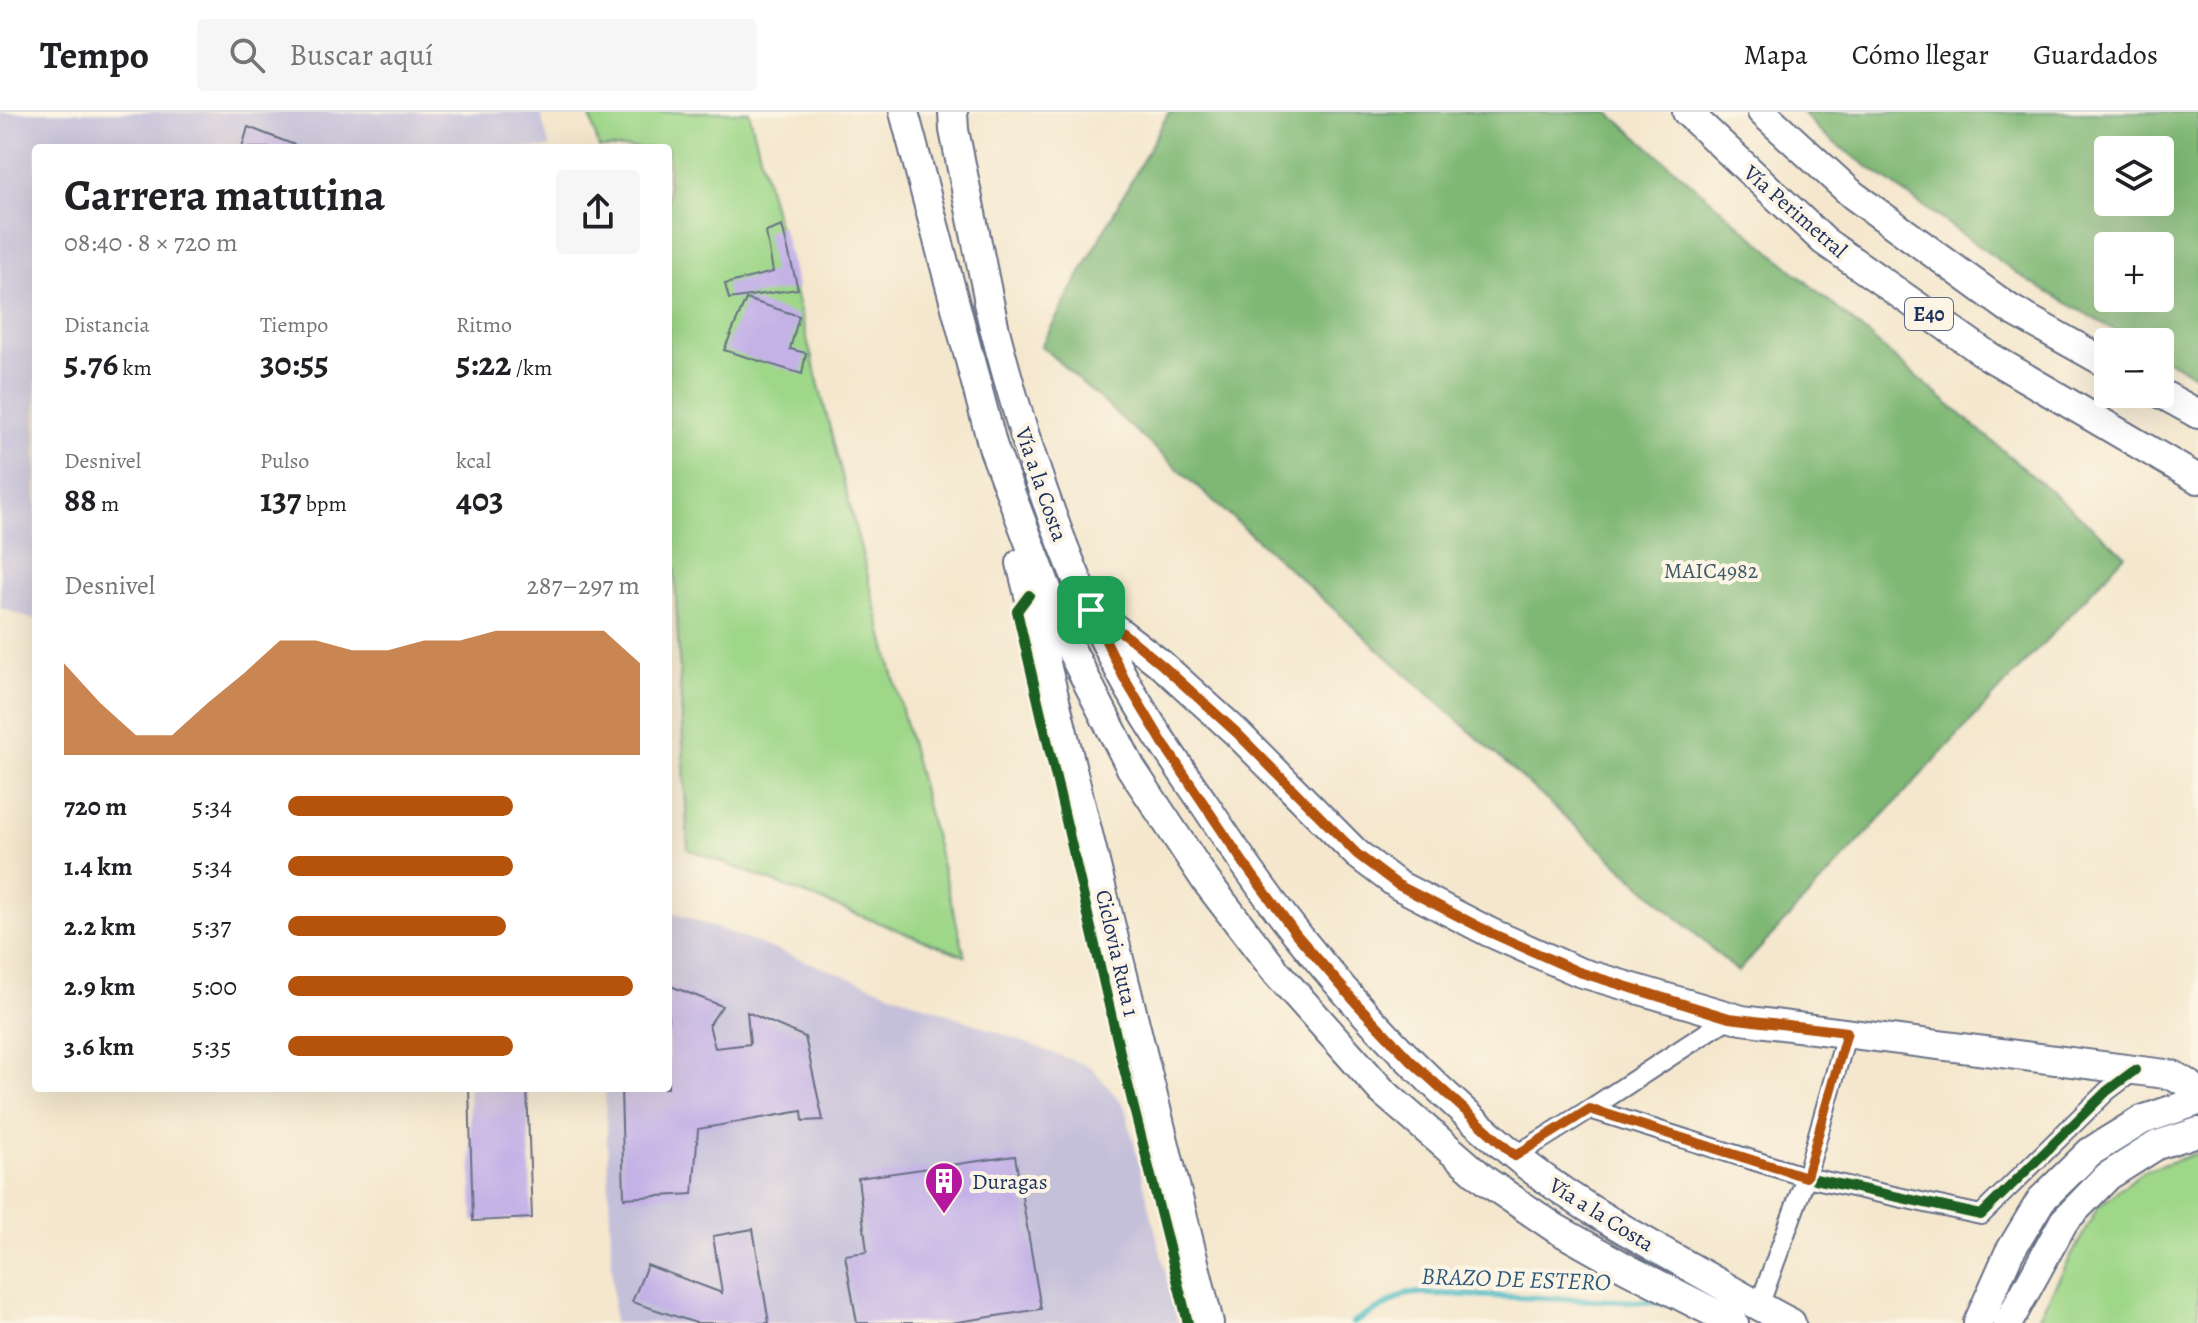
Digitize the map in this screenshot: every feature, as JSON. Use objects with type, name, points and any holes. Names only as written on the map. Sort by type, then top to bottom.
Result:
[{"type":"main road","name":"Vía a la Costa","points":[[904,112],[993,447],[1068,644],[1131,768],[1206,881],[1277,973],[1382,1091],[1486,1181],[1555,1228],[1734,1323]]},
{"type":"main road","name":"Vía a la Costa","points":[[941,112],[1027,448],[1057,530],[1124,678],[1163,743],[1245,865],[1296,934],[1356,1003],[1411,1061],[1515,1156],[1583,1206],[1791,1323]]},
{"type":"main road","points":[[953,112],[954,130],[994,326]]},
{"type":"main road","name":"Vía Perimetral","points":[[1687,112],[1824,241],[1990,357],[2198,479]]},
{"type":"main road","name":"E40","points":[[1762,112],[1865,204],[2010,309],[2094,356]]},
{"type":"main road","points":[[2174,401],[2198,414]]},
{"type":"main road","points":[[993,447],[1209,1323]]},
{"type":"main road","points":[[1091,610],[1173,675],[1237,733],[1357,854],[1398,885],[1489,932],[1579,972],[1729,1018],[2173,1075],[2190,1085],[2198,1100],[2142,1120],[2090,1152],[2041,1200],[2009,1253],[1998,1312]]},
{"type":"main road","points":[[1998,1312],[2064,1221],[2108,1176],[2157,1145],[2198,1132]]},
{"type":"street","points":[[1515,1156],[1729,1018]]},
{"type":"street","points":[[1759,1306],[1806,1177],[1847,1032]]},
{"type":"street","points":[[1590,1109],[1806,1177],[1981,1215],[2107,1091],[2135,1070]]},
{"type":"shaded area","points":[[0,112],[540,112],[549,144],[32,144],[32,619],[0,607]]},
{"type":"shaded area","points":[[672,911],[1091,1067],[1125,1107],[1178,1323],[614,1323],[605,1092],[672,1092]]},
{"type":"green space","points":[[589,112],[749,112],[965,956],[688,849],[672,515],[672,144],[598,144]]},
{"type":"green space","name":"MAIC4982","points":[[1169,112],[1608,112],[2125,555],[1738,972],[1041,346]]},
{"type":"green space","points":[[1802,112],[2198,112],[2198,377],[2174,364],[2174,328],[2111,328],[2028,281],[1822,134]]},
{"type":"green space","points":[[2198,1153],[2198,1323],[2035,1323],[2098,1207],[2142,1172]]},
{"type":"building","points":[[248,127],[292,144],[243,144]]},
{"type":"building","points":[[782,226],[798,289],[729,299],[725,284],[773,272],[766,232]]},
{"type":"building","points":[[746,299],[799,316],[790,349],[806,353],[802,374],[724,350]]},
{"type":"building","points":[[672,987],[722,1006],[709,1025],[715,1048],[750,1044],[747,1012],[805,1037],[823,1120],[803,1121],[802,1111],[698,1129],[693,1194],[624,1198],[621,1092],[672,1092]]},
{"type":"building","points":[[469,1092],[527,1092],[532,1218],[473,1221]]},
{"type":"building","name":"Duragas","points":[[1015,1156],[1041,1309],[951,1323],[857,1323],[845,1255],[867,1252],[858,1178]]},
{"type":"building","points":[[753,1229],[769,1323],[696,1323],[632,1302],[647,1265],[722,1293],[713,1236]]},
{"type":"waterway","name":"BRAZO DE ESTERO","points":[[1353,1323],[1408,1293],[1670,1303]]},
{"type":"cycle path","name":"Ciclovia Ruta 1","points":[[1029,595],[1017,611],[1122,1061],[1188,1323]]},
{"type":"cycle path","points":[[1515,1156],[1590,1109],[1806,1177],[1981,1215],[2107,1091],[2135,1070]]},
{"type":"place","name":"Duragas","points":[[944,1215]]},
{"type":"route","points":[[1091,610],[1162,665],[1237,733],[1330,829],[1398,885],[1489,932],[1579,972],[1729,1018],[1847,1032],[1806,1177],[1590,1109],[1515,1156],[1411,1061],[1296,934],[1245,865],[1163,743],[1124,678],[1091,610]]}]
